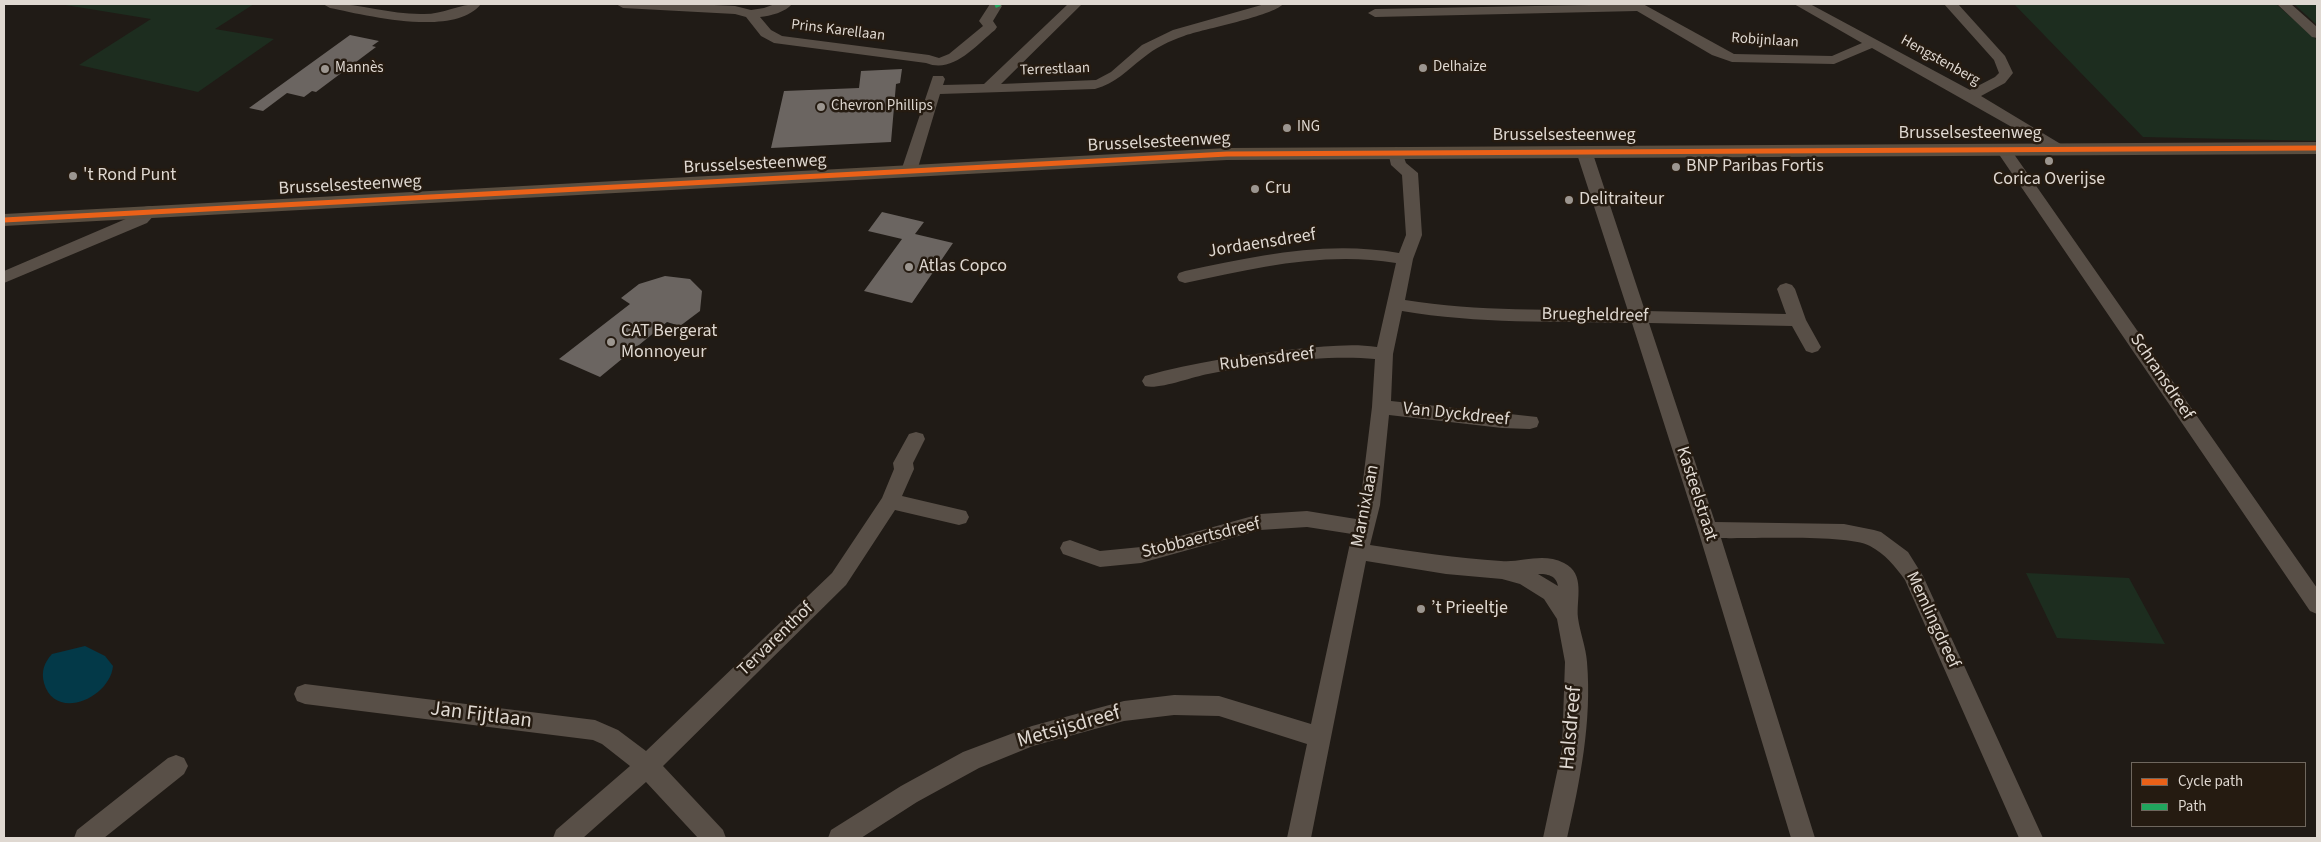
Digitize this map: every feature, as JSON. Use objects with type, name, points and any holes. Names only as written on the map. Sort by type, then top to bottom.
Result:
[{"type":"main road","name":"Brusselsesteenweg","points":[[4,220],[1227,154],[2317,148]]},
{"type":"street","points":[[330,4],[420,19],[456,14],[474,4]]},
{"type":"street","points":[[623,4],[680,5],[735,10],[751,14],[767,12],[786,4]]},
{"type":"street","points":[[989,88],[1075,4]]},
{"type":"street","name":"Terrestlaan","points":[[935,90],[1090,86],[1106,82],[1115,77],[1139,54],[1161,40],[1187,30],[1276,4]]},
{"type":"street","name":"Hengstenberg","points":[[1801,4],[1970,96],[2061,149]]},
{"type":"street","points":[[1951,4],[2000,59],[2006,73],[2000,80],[1970,96]]},
{"type":"street","points":[[2283,4],[2317,34]]},
{"type":"street","points":[[909,171],[941,70],[939,63],[954,57],[990,27],[986,21],[995,6]]},
{"type":"street","points":[[1375,13],[1426,8],[1637,6]]},
{"type":"street","name":"Robijnlaan","points":[[1637,6],[1717,52],[1732,58],[1834,60],[1873,43]]},
{"type":"street","name":"Prins Karellaan","points":[[751,14],[766,33],[779,40],[929,59],[939,63]]},
{"type":"street","name":"Schransdreef","points":[[2004,150],[2317,605]]},
{"type":"street","name":"Kasteelstraat","points":[[1584,151],[1708,530],[1803,838]]},
{"type":"street","points":[[1396,152],[1398,165],[1410,173]]},
{"type":"street","name":"Marnixlaan","points":[[1299,838],[1318,736],[1370,505],[1381,407],[1384,354],[1405,259],[1414,235],[1410,173],[1416,169],[1418,152]]},
{"type":"street","points":[[4,277],[141,219],[150,211]]},
{"type":"street","name":"Jordaensdreef","points":[[1185,277],[1277,258],[1325,253],[1382,254],[1405,259]]},
{"type":"street","points":[[1786,289],[1797,320],[1812,347]]},
{"type":"street","name":"Bruegheldreef","points":[[1394,304],[1460,313],[1797,320]]},
{"type":"street","name":"Rubensdreef","points":[[1151,381],[1199,368],[1273,358],[1363,350],[1384,354]]},
{"type":"street","name":"Van Dyckdreef","points":[[1381,407],[1502,421],[1530,422]]},
{"type":"street","name":"Tervarenthof","points":[[565,838],[647,766],[840,579],[890,501],[904,469],[903,463],[916,439]]},
{"type":"street","points":[[890,501],[959,517]]},
{"type":"street","name":"Stobbaertsdreef","points":[[1070,548],[1100,559],[1141,554],[1260,522],[1306,520],[1364,528]]},
{"type":"street","name":"Memlingdreef","points":[[1708,530],[1844,532],[1874,538],[1901,558],[1913,576],[2031,838]]},
{"type":"street","name":"Halsdreef","points":[[1358,552],[1446,566],[1502,570],[1527,578],[1551,593],[1567,616],[1576,662],[1574,749],[1555,838]]},
{"type":"street","name":"Jan Fijtlaan","points":[[305,694],[595,730],[610,737],[647,766],[714,838]]},
{"type":"street","name":"Metsijsdreef","points":[[840,838],[909,794],[971,760],[1032,736],[1124,711],[1174,704],[1219,706],[1318,736]]},
{"type":"street","points":[[86,838],[176,766]]},
{"type":"green space","points":[[59,4],[254,4],[215,29],[274,39],[198,92],[79,65],[151,19]]},
{"type":"green space","points":[[2014,4],[2276,4],[2317,40],[2317,141],[2143,137]]},
{"type":"green space","points":[[2294,4],[2317,4],[2317,25]]},
{"type":"green space","points":[[2026,573],[2129,578],[2165,644],[2057,638]]},
{"type":"water","points":[[85,646],[105,656],[113,666],[110,678],[93,696],[82,701],[70,703],[59,701],[50,695],[44,683],[43,671],[45,664],[52,654]]},
{"type":"building","name":"Mannès","points":[[350,35],[379,41],[372,46],[376,47],[316,92],[312,91],[304,97],[287,93],[263,111],[249,108]]},
{"type":"building","name":"Chevron Phillips","points":[[902,69],[900,83],[896,84],[891,142],[771,148],[784,91],[859,88],[861,71]]},
{"type":"building","name":"Atlas Copco","points":[[882,212],[924,222],[915,234],[953,243],[912,303],[864,291],[902,239],[868,231]]},
{"type":"building","name":"CAT Bergerat Monnoyeur","points":[[665,276],[690,279],[702,291],[700,311],[680,326],[667,322],[600,377],[559,359],[630,304],[621,298],[639,284]]},
{"type":"marked path","points":[[995,6],[1000,4]]},
{"type":"cycle path","points":[[4,220],[1227,154],[2317,148]]},
{"type":"place","name":"Delhaize","points":[[1423,68]]},
{"type":"place","name":"Mannès","points":[[325,69]]},
{"type":"place","name":"Chevron Phillips","points":[[821,107]]},
{"type":"place","name":"ING","points":[[1287,128]]},
{"type":"place","name":"Corica Overijse","points":[[2049,161]]},
{"type":"place","name":"BNP Paribas Fortis","points":[[1676,167]]},
{"type":"place","name":"'t Rond Punt","points":[[73,176]]},
{"type":"place","name":"Cru","points":[[1255,189]]},
{"type":"place","name":"Delitraiteur","points":[[1569,200]]},
{"type":"place","name":"Atlas Copco","points":[[909,267]]},
{"type":"place","name":"CAT Bergerat Monnoyeur","points":[[611,342]]},
{"type":"place","name":"’t Prieeltje","points":[[1421,609]]}]
